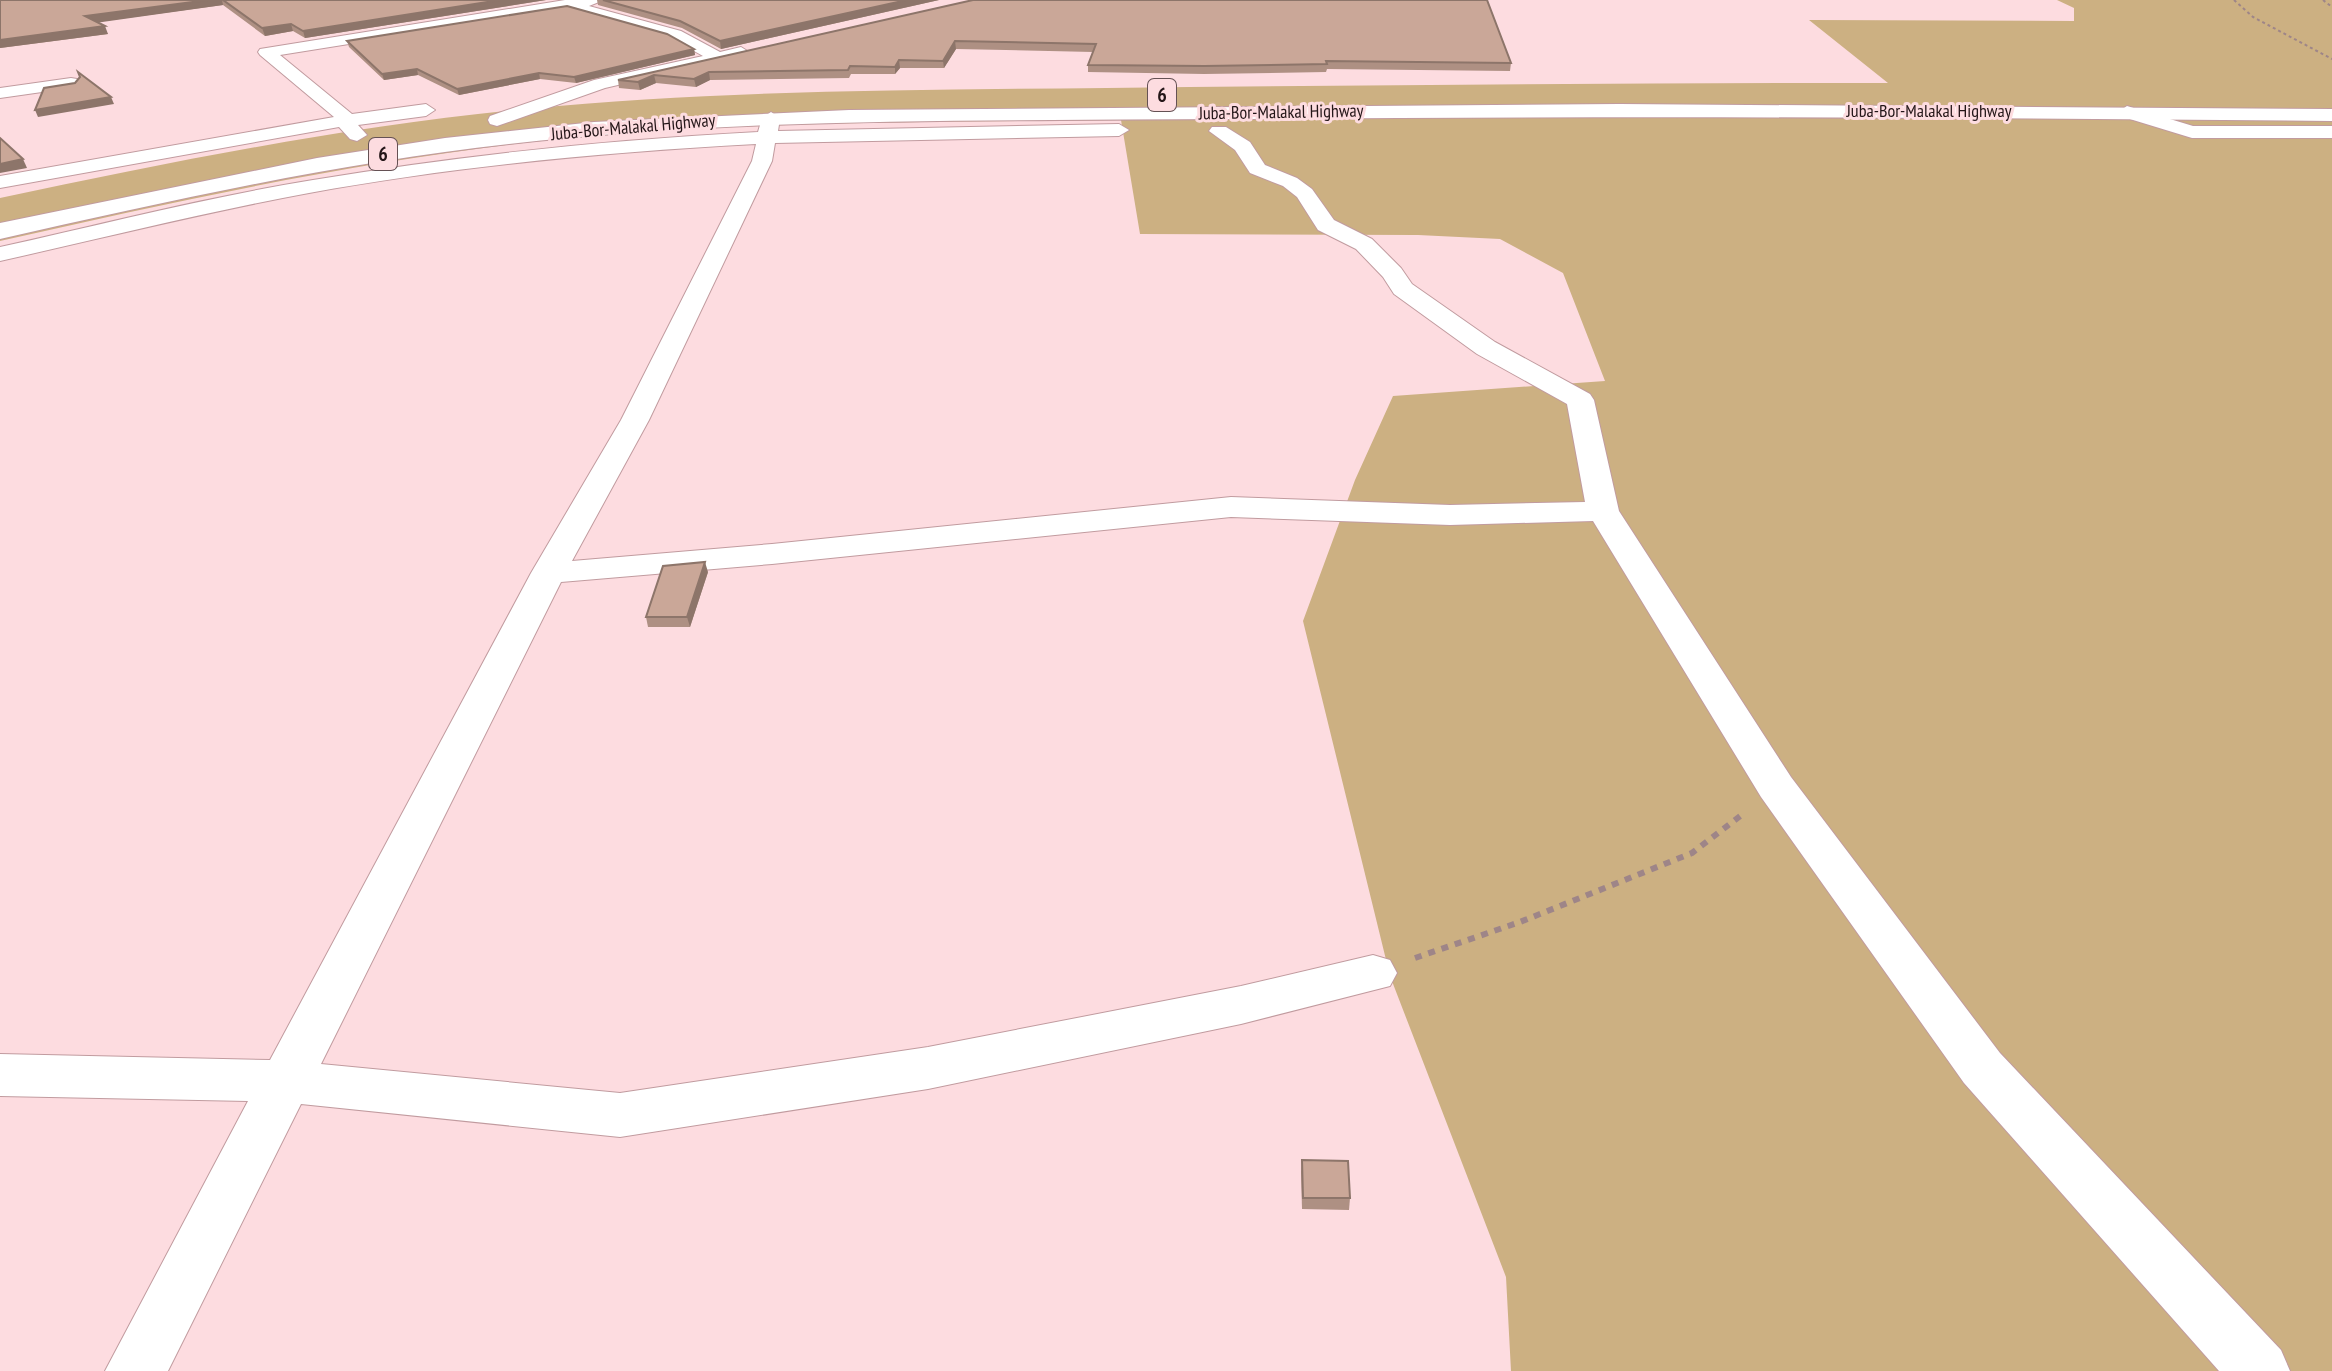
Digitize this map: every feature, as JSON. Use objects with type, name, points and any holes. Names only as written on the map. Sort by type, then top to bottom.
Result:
[{"type":"highway","name":"Juba-Bor-Malakal Highway","points":[[90,188],[359,138],[497,120],[690,104],[1013,96],[1640,90],[2332,97]]},
{"type":"highway","points":[[2270,96],[2303,114]]},
{"type":"highway","name":"Juba-Bor-Malakal Highway","points":[[0,231],[256,176],[419,148],[618,127],[768,128],[1623,108],[2303,114],[2331,128]]},
{"type":"street","points":[[359,138],[344,121],[342,113],[266,52],[564,2],[597,0]]},
{"type":"street","points":[[564,2],[675,34],[718,57]]},
{"type":"street","points":[[497,120],[600,84],[762,48]]},
{"type":"street","points":[[0,93],[71,83]]},
{"type":"street","points":[[0,182],[342,121],[426,110]]},
{"type":"street","points":[[2127,112],[2192,132],[2331,128]]},
{"type":"street","points":[[0,254],[312,186],[768,128],[903,132],[1119,130]]},
{"type":"street","points":[[136,1371],[283,1081],[548,573],[642,407],[762,161],[768,128]]},
{"type":"street","points":[[1219,131],[1243,146],[1257,169],[1290,182],[1305,193],[1326,225],[1364,244],[1393,273],[1403,289],[1486,348],[1580,400],[1603,511],[1776,787],[1982,1068],[2259,1371]]},
{"type":"street","points":[[548,573],[772,554],[1231,507],[1450,515],[1603,511]]},
{"type":"street","points":[[0,1075],[283,1081],[620,1115],[928,1068],[1241,1005],[1373,973]]},
{"type":"path","points":[[2234,0],[2253,17],[2332,59]]},
{"type":"path","points":[[2323,0],[2332,7]]},
{"type":"path","points":[[1373,973],[1520,922],[1692,853],[1776,787]]},
{"type":"shaded area","points":[[2057,0],[2332,0],[2332,1371],[1511,1371],[1506,1277],[1390,976],[1303,621],[1355,480],[1393,396],[1605,381],[1563,273],[1500,239],[1418,235],[1140,234],[1121,120],[740,127],[536,142],[458,151],[305,177],[0,241],[0,198],[262,146],[460,116],[671,98],[816,92],[1888,83],[1809,20],[2074,21],[2074,8]]},
{"type":"building","points":[[0,0],[208,0],[85,16],[105,26],[0,40]]},
{"type":"building","points":[[223,0],[500,0],[303,31],[291,24],[262,28]]},
{"type":"building","points":[[603,0],[907,0],[720,41],[680,21]]},
{"type":"building","points":[[973,0],[1487,0],[1511,63],[1326,61],[1327,64],[1088,65],[1096,44],[955,41],[943,61],[899,60],[895,67],[709,72],[694,79],[654,75],[638,82],[618,80]]},
{"type":"building","points":[[567,6],[667,34],[694,49],[574,77],[539,73],[457,89],[417,69],[382,74],[347,41]]},
{"type":"building","points":[[78,72],[111,97],[35,110],[44,88],[75,83],[80,77]]},
{"type":"building","points":[[0,138],[23,159],[0,164]]},
{"type":"building","points":[[705,562],[687,617],[646,617],[663,566]]},
{"type":"building","points":[[1302,1160],[1348,1161],[1350,1198],[1303,1198]]}]
